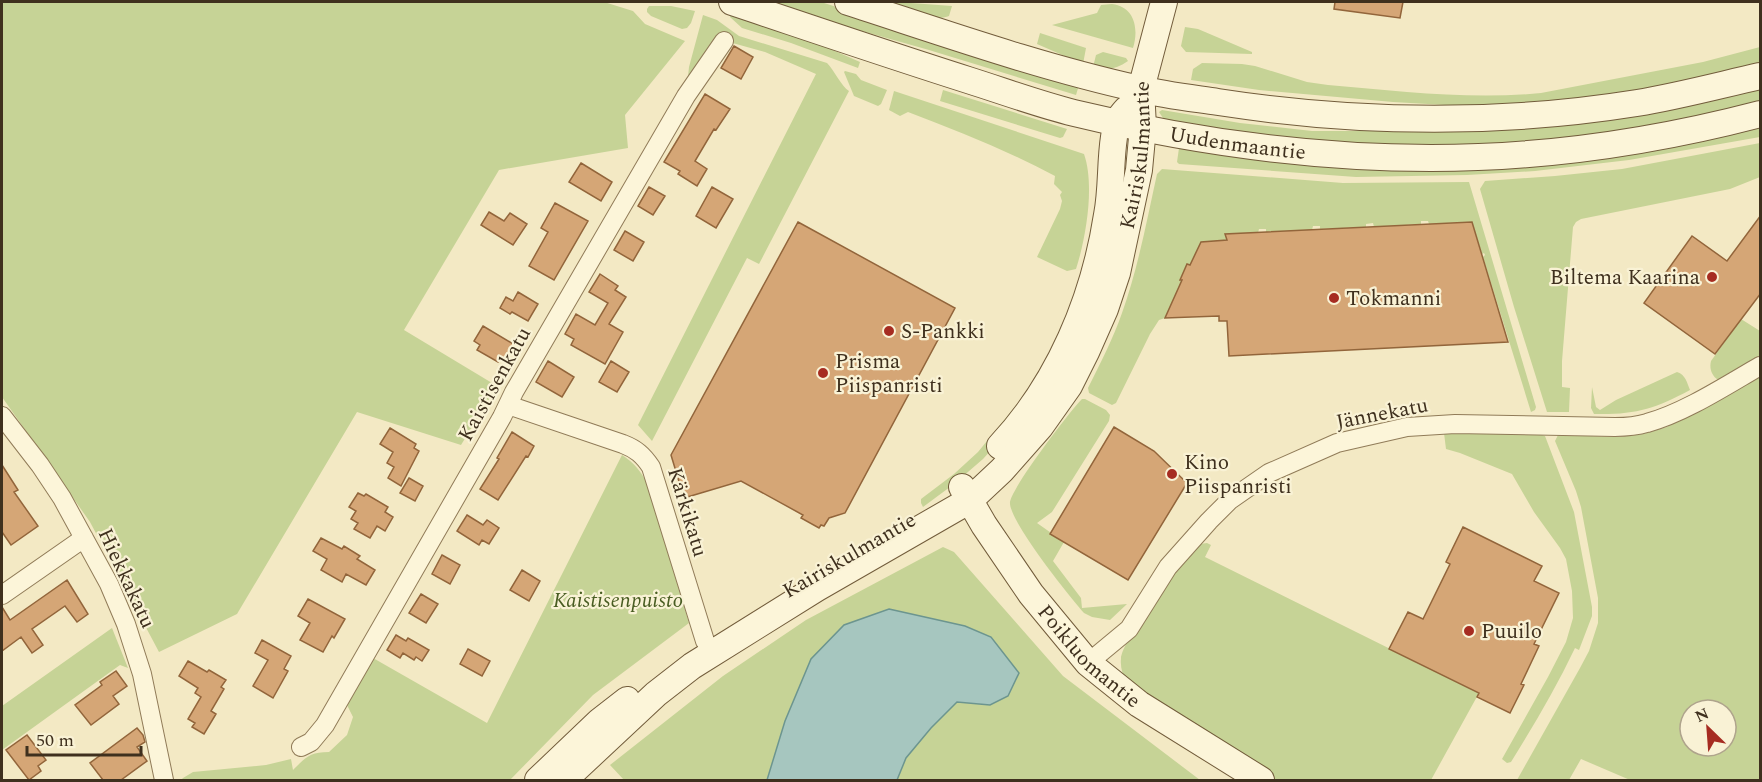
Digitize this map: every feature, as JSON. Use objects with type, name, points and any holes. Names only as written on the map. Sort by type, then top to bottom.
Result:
[{"type":"street","name":"Uudenmaantie","points":[[732,2],[1066,111],[1214,141],[1288,150],[1432,158],[1501,155],[1587,148],[1645,140],[1761,114]]},
{"type":"street","name":"Uudenmaantie","points":[[848,2],[1059,69],[1141,89],[1260,108],[1316,114],[1436,118],[1570,111],[1637,103],[1761,76]]},
{"type":"street","points":[[1141,89],[1164,2]]},
{"type":"street","name":"Kaistisenkatu","points":[[301,747],[310,742],[324,725],[686,96],[724,41]]},
{"type":"street","name":"Kairiskulmantie","points":[[966,493],[1029,412],[1068,344],[1099,257],[1108,214],[1111,155],[1117,122],[1141,89]]},
{"type":"street","name":"Kairiskulmantie","points":[[538,780],[600,721],[686,654],[708,647],[817,588],[1002,470],[1040,427],[1069,386],[1086,352],[1105,309],[1117,273],[1139,170],[1143,127],[1141,89]]},
{"type":"street","name":"Jännekatu","points":[[1088,663],[1129,629],[1168,567],[1230,500],[1269,473],[1337,443],[1407,427],[1455,424],[1615,427],[1648,423],[1708,396],[1761,366]]},
{"type":"street","name":"Kärkikatu","points":[[508,405],[623,444],[646,458],[651,466],[708,647]]},
{"type":"street","name":"Hiekkakatu","points":[[2,416],[51,481],[109,584],[142,674],[164,780]]},
{"type":"street","name":"Poikluomantie","points":[[966,493],[984,525],[1031,594],[1088,663],[1138,704],[1261,780]]},
{"type":"street","points":[[2,595],[84,538]]},
{"type":"street","name":"Kairiskulmantie","points":[[564,780],[708,647]]},
{"type":"green space","points":[[2,2],[604,2],[633,11],[645,24],[685,41],[625,115],[628,148],[499,170],[404,330],[497,386],[461,445],[357,412],[237,614],[159,652],[90,522],[2,397]]},
{"type":"green space","points":[[767,2],[821,2],[1079,85],[1076,95]]},
{"type":"green space","points":[[884,2],[952,6],[949,16],[942,18],[916,13]]},
{"type":"green space","points":[[1112,4],[1126,9],[1133,20],[1135,41],[1133,48],[1052,25],[1097,13],[1101,5]]},
{"type":"green space","points":[[649,6],[671,6],[695,11],[691,23],[687,28],[682,29],[651,16],[647,12]]},
{"type":"green space","points":[[731,14],[801,36],[860,62],[858,68],[742,28],[730,17]]},
{"type":"green space","points":[[703,15],[717,20],[739,36],[827,63],[849,91],[759,264],[747,258],[652,441],[638,425],[816,74],[765,52],[729,42],[687,86],[689,67]]},
{"type":"green space","points":[[1185,27],[1198,29],[1252,52],[1252,54],[1186,52],[1181,46]]},
{"type":"green space","points":[[1040,33],[1086,48],[1083,64],[1037,44]]},
{"type":"green space","points":[[1760,47],[1760,68],[1625,95],[1480,107],[1259,90],[1191,80],[1193,69],[1202,63],[1242,64],[1307,82],[1328,85],[1434,94],[1514,95],[1541,93],[1703,62]]},
{"type":"green space","points":[[1103,52],[1126,58],[1128,61],[1111,68],[1093,67],[1096,55]]},
{"type":"green space","points":[[845,71],[856,74],[861,80],[887,90],[881,104],[878,106],[854,96]]},
{"type":"green space","points":[[1760,87],[1760,104],[1590,139],[1466,148],[1312,143],[1172,123],[1163,118],[1159,112],[1162,110],[1240,123],[1312,131],[1397,131],[1532,125]]},
{"type":"green space","points":[[943,90],[1067,129],[1060,138],[940,101]]},
{"type":"green space","points":[[894,91],[1084,154],[1089,181],[1088,212],[1076,269],[1067,271],[1037,257],[1062,201],[1060,195],[1062,192],[1054,184],[1055,176],[927,119],[908,112],[900,116],[889,110]]},
{"type":"green space","points":[[1760,127],[1760,137],[1629,160],[1535,171],[1356,177],[1179,164],[1177,162],[1179,148],[1331,166]]},
{"type":"green space","points":[[1760,143],[1760,177],[1730,189],[1581,219],[1576,222],[1573,227],[1562,361],[1562,387],[1570,388],[1569,412],[1547,412],[1480,189],[1485,181],[1622,169]]},
{"type":"green space","points":[[1162,169],[1343,183],[1469,182],[1535,410],[1531,412],[1483,257],[1485,255],[1482,254],[1472,222],[1429,224],[1428,221],[1421,221],[1421,224],[1374,227],[1373,223],[1366,224],[1366,227],[1320,229],[1320,226],[1313,226],[1312,230],[1266,232],[1266,229],[1259,229],[1258,233],[1225,234],[1227,240],[1201,242],[1190,265],[1187,264],[1165,318],[1159,320],[1150,334],[1116,403],[1112,405],[1089,393],[1088,388],[1115,332],[1128,296],[1157,174]]},
{"type":"green space","points":[[1741,319],[1760,331],[1760,359],[1718,380],[1710,367],[1711,361]]},
{"type":"green space","points":[[1677,372],[1684,377],[1690,390],[1666,402],[1644,410],[1621,413],[1594,414],[1591,408],[1592,387],[1596,407],[1600,410],[1616,400]]},
{"type":"green space","points":[[1760,375],[1760,780],[1630,780],[1581,759],[1569,780],[1517,780],[1589,651],[1598,623],[1598,598],[1581,507],[1555,441],[1558,435],[1619,437],[1643,434],[1667,427]]},
{"type":"green space","points":[[1023,397],[1011,428],[983,459],[923,507],[921,499],[978,452]]},
{"type":"green space","points":[[1082,399],[1106,410],[1110,415],[1109,421],[1052,512],[1037,523],[1064,542],[1053,561],[1081,598],[1082,608],[1127,604],[1110,620],[1084,613],[1029,541],[1012,511],[1010,502],[1030,466]]},
{"type":"green space","points":[[1444,433],[1545,436],[1574,512],[1592,607],[1592,616],[1579,650],[1575,648],[1536,720],[1511,762],[1507,763],[1502,759],[1566,642],[1573,618],[1572,591],[1566,559],[1534,512],[1512,474],[1446,449]]},
{"type":"green space","name":"Kaistisenpuisto","points":[[622,455],[637,468],[648,485],[689,623],[593,695],[510,780],[181,780],[193,772],[266,765],[291,759],[293,770],[309,756],[329,752],[347,735],[353,717],[347,705],[373,658],[487,723]]},
{"type":"green space","points":[[1207,543],[1211,545],[1205,557],[1479,693],[1431,780],[1270,780],[1126,682],[1121,668],[1121,659],[1131,636],[1152,603],[1194,547]]},
{"type":"green space","points":[[943,547],[954,552],[1063,676],[1200,780],[897,780],[906,758],[957,702],[990,705],[1008,696],[1019,673],[965,626],[929,619],[785,721],[767,780],[624,780],[610,765],[723,676],[806,620]]},
{"type":"green space","points":[[112,628],[128,668],[120,665],[2,750],[2,706]]},
{"type":"water","points":[[889,609],[965,626],[991,637],[1019,673],[1008,696],[990,705],[957,702],[906,758],[897,780],[767,780],[785,721],[811,659],[844,625]]},
{"type":"building","points":[[1335,2],[1403,2],[1400,18],[1334,9]]},
{"type":"building","points":[[734,46],[753,57],[741,79],[721,68]]},
{"type":"building","points":[[705,94],[730,109],[716,130],[714,129],[695,161],[707,169],[697,186],[678,174],[680,171],[664,162]]},
{"type":"building","points":[[581,163],[612,182],[601,201],[569,182]]},
{"type":"building","points":[[649,187],[665,196],[653,215],[638,206]]},
{"type":"building","points":[[712,187],[733,199],[716,228],[696,216]]},
{"type":"building","points":[[555,203],[588,221],[554,280],[529,266],[548,232],[541,228]]},
{"type":"building","points":[[489,212],[504,221],[510,213],[527,224],[513,245],[481,225]]},
{"type":"building","name":"Biltema Kaarina","points":[[1761,215],[1761,293],[1715,354],[1644,303],[1692,236],[1727,261]]},
{"type":"building","points":[[798,222],[955,308],[845,513],[829,518],[824,526],[821,525],[819,528],[801,518],[803,515],[741,481],[684,498],[671,455]]},
{"type":"building","name":"Tokmanni","points":[[1472,222],[1508,342],[1229,356],[1227,321],[1219,321],[1219,316],[1165,318],[1187,264],[1190,265],[1201,242],[1227,240],[1225,234]]},
{"type":"building","points":[[625,231],[644,242],[633,261],[614,250]]},
{"type":"building","points":[[600,274],[618,286],[615,290],[626,297],[609,324],[623,332],[605,364],[571,345],[574,339],[565,334],[576,314],[595,325],[608,303],[589,292]]},
{"type":"building","points":[[518,292],[538,304],[528,321],[500,308],[506,297],[513,301]]},
{"type":"building","points":[[483,326],[515,345],[505,361],[501,358],[498,362],[477,350],[480,345],[474,341]]},
{"type":"building","points":[[548,361],[574,377],[562,397],[536,382]]},
{"type":"building","points":[[611,361],[629,372],[617,392],[599,382]]},
{"type":"building","points":[[1114,427],[1154,451],[1187,483],[1128,580],[1050,534]]},
{"type":"building","points":[[390,428],[416,444],[414,448],[419,451],[401,486],[388,478],[394,467],[387,463],[393,452],[380,444]]},
{"type":"building","points":[[512,432],[534,446],[498,500],[480,489],[499,459],[497,458]]},
{"type":"building","points":[[2,465],[18,490],[14,492],[38,526],[11,545],[2,532]]},
{"type":"building","points":[[409,478],[423,486],[415,501],[400,493]]},
{"type":"building","points":[[358,493],[364,496],[366,494],[388,507],[385,512],[393,517],[385,531],[377,526],[370,538],[354,529],[358,523],[351,519],[356,511],[349,507]]},
{"type":"building","points":[[467,515],[483,525],[487,520],[499,528],[489,544],[482,540],[479,545],[457,531]]},
{"type":"building","name":"Puuilo","points":[[1463,527],[1542,566],[1534,581],[1559,593],[1534,644],[1539,646],[1510,713],[1477,697],[1479,693],[1389,649],[1408,612],[1423,619],[1450,564],[1446,562]]},
{"type":"building","points":[[321,538],[342,549],[344,546],[360,556],[357,559],[375,570],[366,585],[346,574],[342,582],[321,570],[327,559],[313,551]]},
{"type":"building","points":[[442,555],[460,565],[450,584],[432,574]]},
{"type":"building","points":[[522,570],[540,581],[529,601],[510,590]]},
{"type":"building","points":[[67,580],[88,614],[77,622],[65,606],[32,629],[43,645],[32,653],[21,637],[2,651],[2,607],[10,620]]},
{"type":"building","points":[[421,594],[438,604],[426,623],[409,613]]},
{"type":"building","points":[[308,599],[345,619],[323,652],[300,640],[310,623],[298,616]]},
{"type":"building","points":[[396,635],[406,641],[408,638],[429,650],[422,661],[416,657],[414,660],[403,653],[400,658],[387,650]]},
{"type":"building","points":[[262,640],[291,656],[284,669],[288,671],[273,698],[253,686],[268,660],[255,653]]},
{"type":"building","points":[[468,649],[490,661],[482,676],[460,664]]},
{"type":"building","points":[[188,661],[226,680],[221,687],[224,689],[211,711],[216,714],[204,734],[192,727],[195,723],[188,719],[201,697],[195,693],[198,688],[179,676]]},
{"type":"building","points":[[116,671],[127,686],[113,696],[119,704],[91,725],[75,705],[102,685],[100,682]]},
{"type":"building","points":[[137,728],[145,742],[137,747],[147,761],[121,780],[103,780],[90,763]]},
{"type":"building","points":[[27,735],[46,760],[38,766],[41,771],[29,780],[6,750]]},
{"type":"place","name":"Biltema Kaarina","points":[[1712,277]]},
{"type":"place","name":"Tokmanni","points":[[1334,298]]},
{"type":"place","name":"S-Pankki","points":[[889,331]]},
{"type":"place","name":"Prisma Piispanristi","points":[[823,373]]},
{"type":"place","name":"Kino Piispanristi","points":[[1172,474]]},
{"type":"place","name":"Puuilo","points":[[1469,631]]}]
